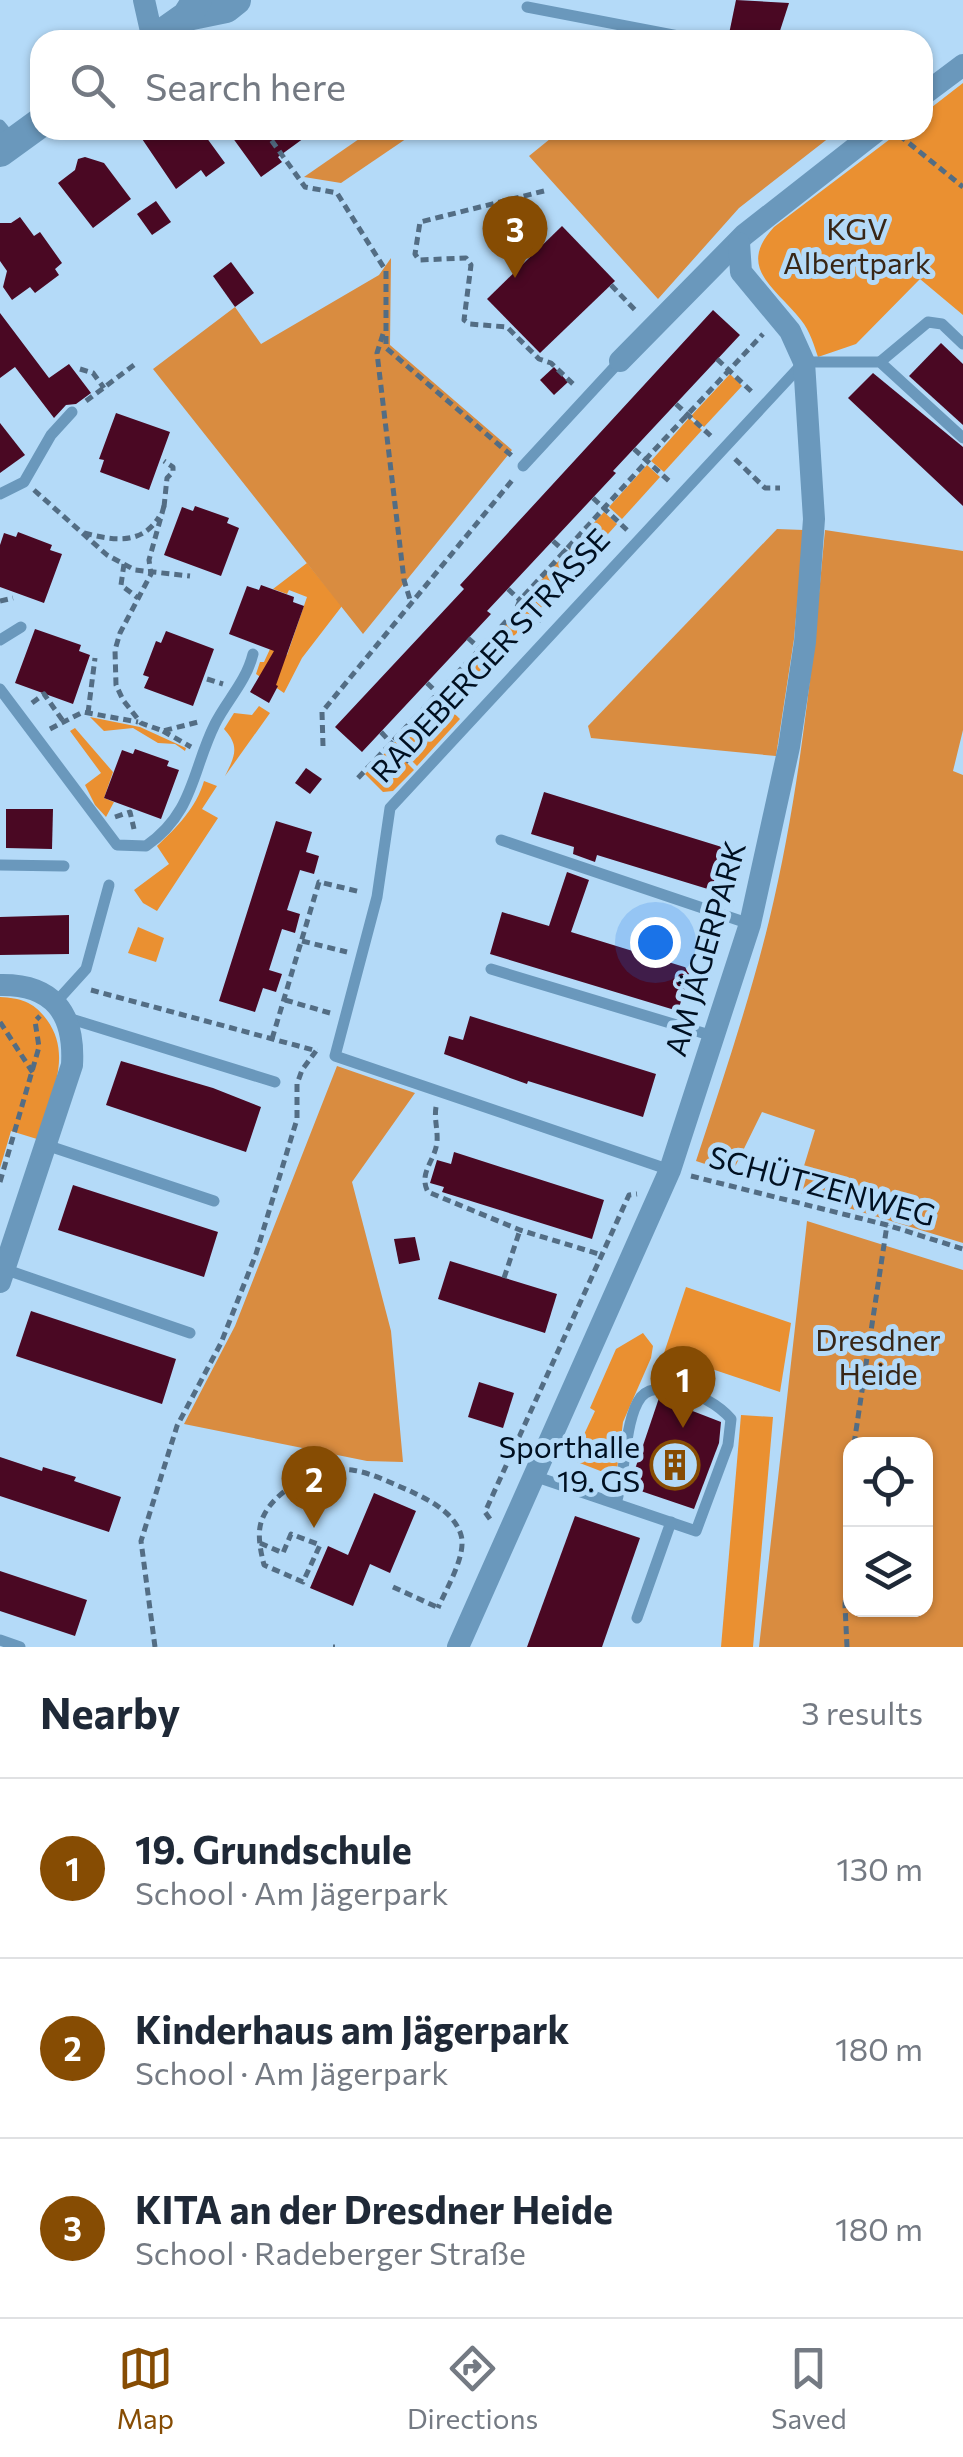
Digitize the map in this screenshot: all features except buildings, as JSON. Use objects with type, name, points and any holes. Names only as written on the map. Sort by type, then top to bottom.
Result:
[{"type":"street","points":[[144,0],[151,30]]},
{"type":"street","points":[[165,30],[192,8],[226,8],[236,0]]},
{"type":"street","points":[[933,85],[963,64]]},
{"type":"street","points":[[5,139],[30,127]]},
{"type":"street","points":[[620,361],[744,235],[865,140]]},
{"type":"street","name":"AM JÄGERPARK","points":[[458,1647],[628,1264],[713,1036],[750,924],[789,747],[805,642],[821,470],[804,362],[790,330],[741,272],[739,243]]},
{"type":"street","points":[[0,985],[36,988],[65,1001],[74,1044],[72,1065],[2,1276]]},
{"type":"lane","points":[[527,7],[646,30]]},
{"type":"lane","points":[[804,362],[880,362],[928,322],[942,324],[963,344]]},
{"type":"lane","points":[[524,466],[620,361]]},
{"type":"lane","name":"RADEBERGER STRASSE","points":[[663,1168],[335,1056],[377,897],[390,808],[804,362]]},
{"type":"lane","points":[[880,362],[963,438]]},
{"type":"lane","points":[[0,494],[24,482],[51,436],[72,412]]},
{"type":"lane","points":[[0,640],[21,627]]},
{"type":"lane","points":[[0,688],[117,845],[146,846],[171,826],[189,798],[202,750],[238,690],[252,654]]},
{"type":"lane","points":[[501,840],[750,924]]},
{"type":"lane","points":[[0,865],[64,866]]},
{"type":"lane","points":[[109,885],[86,969],[65,1001],[275,1082]]},
{"type":"lane","points":[[491,969],[713,1036]]},
{"type":"lane","points":[[46,1144],[214,1201]]},
{"type":"lane","points":[[2,1276],[190,1332]]},
{"type":"lane","points":[[534,1476],[616,1504],[671,1522],[696,1531],[714,1486],[732,1420],[715,1404],[681,1390],[650,1390],[642,1395],[627,1440],[624,1482],[616,1504]]},
{"type":"lane","points":[[638,1618],[671,1522]]},
{"type":"lane","points":[[0,1640],[20,1647]]},
{"type":"path","points":[[271,140],[305,187],[337,193],[386,271],[386,348],[524,466],[322,712],[324,746]]},
{"type":"path","points":[[904,140],[963,187]]},
{"type":"path","points":[[544,190],[420,222],[415,254],[420,260],[466,258],[471,265],[464,320],[507,328],[539,359],[555,366],[585,397]]},
{"type":"path","points":[[611,284],[653,328]]},
{"type":"path","points":[[385,330],[377,353],[404,580],[411,603]]},
{"type":"path","points":[[358,778],[515,612],[520,600],[762,336]]},
{"type":"path","points":[[717,360],[746,386]]},
{"type":"path","points":[[72,412],[134,365]]},
{"type":"path","points":[[80,370],[92,373],[104,388]]},
{"type":"path","points":[[676,404],[766,488],[780,488]]},
{"type":"path","points":[[634,449],[682,494]]},
{"type":"path","points":[[141,723],[123,700],[114,669],[120,633],[151,574],[149,560],[168,478],[173,472],[164,461]]},
{"type":"path","points":[[24,482],[107,555],[151,574],[190,576]]},
{"type":"path","points":[[593,498],[639,540]]},
{"type":"path","points":[[82,532],[129,540],[155,523],[164,506]]},
{"type":"path","points":[[107,555],[113,540]]},
{"type":"path","points":[[553,540],[600,583]]},
{"type":"path","points":[[124,564],[121,585],[138,598]]},
{"type":"path","points":[[508,588],[554,632]]},
{"type":"path","points":[[0,601],[13,598]]},
{"type":"path","points":[[468,638],[511,678]]},
{"type":"path","points":[[88,713],[95,658]]},
{"type":"path","points":[[426,683],[456,712]]},
{"type":"path","points":[[18,713],[44,694],[63,721]]},
{"type":"path","points":[[36,738],[63,721],[88,713],[163,731],[190,746],[202,761]]},
{"type":"path","points":[[163,731],[220,716]]},
{"type":"path","points":[[381,732],[404,756]]},
{"type":"path","points":[[272,1040],[318,882],[360,892]]},
{"type":"path","points":[[302,941],[342,951]]},
{"type":"path","points":[[284,1000],[312,1008]]},
{"type":"path","points":[[0,1182],[40,1047],[35,1021],[65,1001],[312,1050],[296,1084],[298,1119],[256,1254],[221,1342],[177,1426],[141,1541],[154,1647]]},
{"type":"path","points":[[0,1022],[33,1073]]},
{"type":"path","points":[[439,1092],[434,1118],[437,1143],[424,1174],[428,1192],[520,1230],[628,1264]]},
{"type":"path","points":[[505,1539],[485,1512],[629,1195],[646,1192],[663,1168]]},
{"type":"path","name":"SCHÜTZENWEG","points":[[663,1168],[887,1225],[963,1249]]},
{"type":"path","points":[[855,1437],[887,1225]]},
{"type":"path","points":[[504,1278],[520,1230]]},
{"type":"path","points":[[260,1543],[283,1553],[291,1534],[320,1545],[303,1582],[264,1565],[260,1543],[260,1524],[272,1501],[308,1478],[350,1470],[373,1475],[434,1502],[462,1536],[462,1549],[438,1608]]},
{"type":"path","points":[[847,1647],[849,1527]]},
{"type":"path","points":[[393,1587],[468,1622]]},
{"type":"green space","name":"KGV Albertpark","points":[[963,83],[963,315],[920,279],[856,344],[818,357],[804,324],[771,287],[759,266],[763,241],[774,227],[889,140],[933,140],[933,106]]},
{"type":"green space","points":[[358,140],[404,140],[341,183],[304,177]]},
{"type":"green space","points":[[549,140],[826,140],[739,208],[658,299],[529,156]]},
{"type":"green space","points":[[391,258],[390,345],[512,450],[363,634],[153,369],[235,307],[261,344],[379,275]]},
{"type":"green space","points":[[730,374],[742,386],[704,427],[691,416]]},
{"type":"green space","points":[[689,418],[702,430],[664,472],[651,461]]},
{"type":"green space","points":[[647,465],[660,477],[622,519],[609,507]]},
{"type":"green space","points":[[604,512],[617,524],[582,563],[569,550]]},
{"type":"green space","points":[[777,529],[804,530],[794,639],[776,756],[591,738],[588,726]]},
{"type":"green space","points":[[825,530],[963,551],[963,730],[953,771],[963,775],[963,1243],[796,1192],[815,1130],[762,1112],[732,1173],[696,1161],[753,982],[780,873],[804,727]]},
{"type":"green space","points":[[565,554],[579,567],[536,613],[523,600]]},
{"type":"green space","points":[[307,563],[342,606],[302,658],[284,693],[256,674],[270,649],[287,655],[307,597],[273,589]]},
{"type":"green space","points":[[523,606],[533,616],[493,658],[483,649]]},
{"type":"green space","points":[[479,654],[488,662],[451,703],[441,693]]},
{"type":"green space","points":[[437,697],[460,719],[417,766],[394,743]]},
{"type":"green space","points":[[259,706],[270,713],[225,776],[234,751],[224,729],[234,713],[252,715]]},
{"type":"green space","points":[[90,717],[140,727],[186,748],[185,751],[175,744],[158,743],[133,728],[104,731]]},
{"type":"green space","points":[[75,728],[113,772],[104,798],[114,802],[106,817],[85,785],[101,773],[70,731]]},
{"type":"green space","points":[[391,747],[414,770],[393,791],[383,792],[365,774]]},
{"type":"green space","points":[[204,781],[217,786],[202,809],[218,818],[157,911],[143,903],[134,890],[169,864],[157,846],[191,808]]},
{"type":"green space","points":[[138,927],[164,938],[156,962],[128,953]]},
{"type":"green space","points":[[0,997],[26,1002],[42,1014],[55,1034],[59,1064],[37,1139],[11,1131],[0,1168]]},
{"type":"green space","points":[[337,1066],[415,1093],[352,1182],[391,1331],[403,1462],[367,1461],[184,1424],[235,1326]]},
{"type":"green space","name":"Dresdner Heide","points":[[807,1221],[963,1270],[963,1647],[759,1647]]},
{"type":"green space","points":[[686,1287],[791,1323],[780,1392],[664,1353]]},
{"type":"green space","points":[[643,1333],[653,1346],[651,1358],[623,1422],[616,1477],[572,1460],[595,1411],[590,1408],[616,1349]]},
{"type":"green space","points":[[741,1415],[773,1417],[753,1647],[721,1647]]},
{"type":"place","name":"KITA an der Dresdner Heide","points":[[515,278]]},
{"type":"place","name":"19. Grundschule","points":[[683,1428]]},
{"type":"place","name":"Sporthalle 19. GS","points":[[675,1465]]},
{"type":"place","name":"Kinderhaus am Jägerpark","points":[[314,1528]]}]
